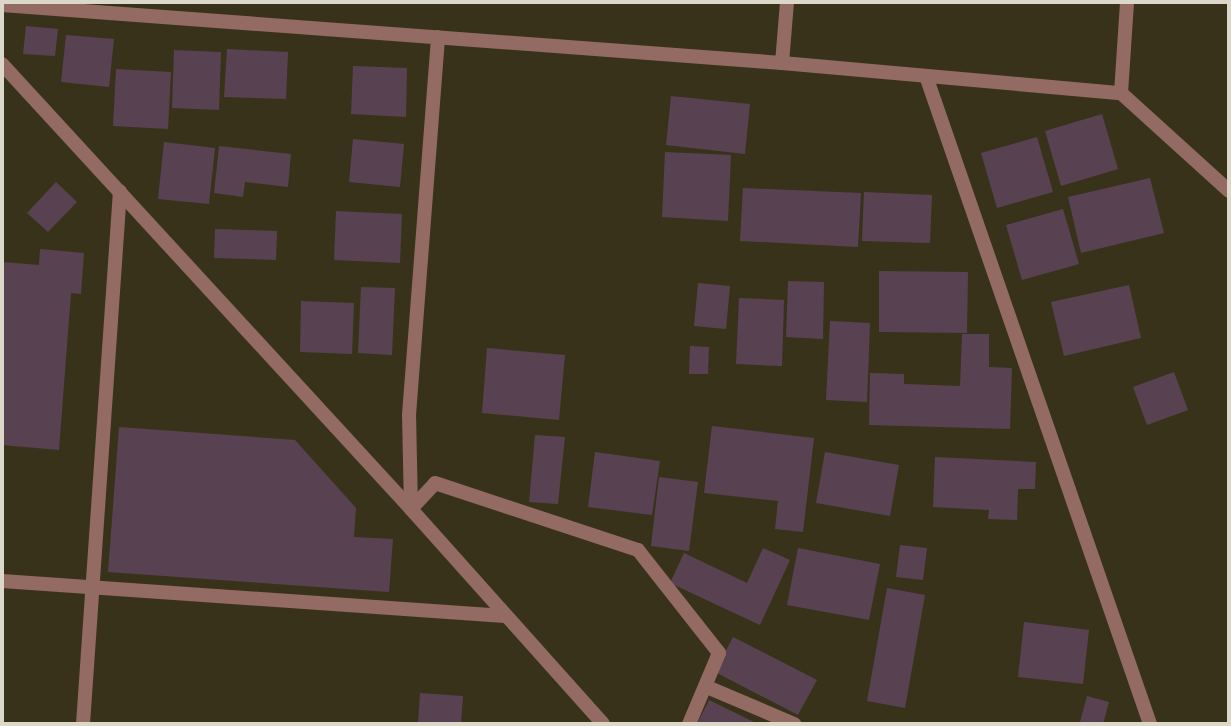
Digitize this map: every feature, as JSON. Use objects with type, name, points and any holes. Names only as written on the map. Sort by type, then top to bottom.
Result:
[{"type":"street","points":[[782,63],[787,2]]},
{"type":"street","points":[[1121,93],[1127,2]]},
{"type":"street","points":[[2,5],[132,8],[438,37],[782,63],[1121,93],[1229,191]]},
{"type":"street","points":[[411,509],[409,415],[438,37]]},
{"type":"street","points":[[2,64],[411,509],[603,724]]},
{"type":"street","points":[[926,76],[1150,724]]},
{"type":"street","points":[[83,724],[120,191]]},
{"type":"street","points":[[411,509],[435,483],[638,551],[719,653],[707,687],[689,724]]},
{"type":"street","points":[[2,582],[505,616]]},
{"type":"street","points":[[707,687],[794,724]]},
{"type":"building","points":[[26,26],[58,29],[55,56],[23,54]]},
{"type":"building","points":[[66,35],[114,39],[109,87],[61,82]]},
{"type":"building","points":[[227,49],[288,52],[286,99],[224,97]]},
{"type":"building","points":[[174,50],[221,52],[219,110],[172,108]]},
{"type":"building","points":[[353,66],[407,68],[406,117],[351,114]]},
{"type":"building","points":[[116,69],[171,72],[168,129],[113,126]]},
{"type":"building","points":[[671,96],[750,104],[745,154],[666,145]]},
{"type":"building","points":[[1102,114],[1118,169],[1061,186],[1045,131]]},
{"type":"building","points":[[1037,137],[1053,192],[997,208],[981,153]]},
{"type":"building","points":[[353,139],[404,144],[400,187],[349,182]]},
{"type":"building","points":[[164,142],[215,148],[209,204],[158,199]]},
{"type":"building","points":[[219,146],[291,154],[288,187],[245,182],[243,197],[214,193]]},
{"type":"building","points":[[665,152],[731,155],[728,221],[662,217]]},
{"type":"building","points":[[1150,178],[1164,233],[1081,253],[1068,197]]},
{"type":"building","points":[[56,182],[77,202],[48,232],[27,213]]},
{"type":"building","points":[[743,188],[861,193],[858,247],[740,241]]},
{"type":"building","points":[[864,192],[932,195],[930,243],[862,241]]},
{"type":"building","points":[[1063,209],[1079,264],[1022,280],[1006,225]]},
{"type":"building","points":[[336,211],[402,214],[400,263],[334,260]]},
{"type":"building","points":[[215,229],[277,231],[276,260],[214,258]]},
{"type":"building","points":[[40,249],[84,253],[81,294],[71,293],[59,450],[2,445],[2,262],[39,265]]},
{"type":"building","points":[[879,271],[968,272],[967,333],[879,332]]},
{"type":"building","points":[[788,281],[824,282],[823,339],[786,337]]},
{"type":"building","points":[[698,283],[730,286],[726,329],[694,326]]},
{"type":"building","points":[[1129,285],[1141,338],[1064,356],[1051,302]]},
{"type":"building","points":[[361,287],[395,288],[392,355],[358,353]]},
{"type":"building","points":[[739,298],[784,300],[782,366],[736,364]]},
{"type":"building","points":[[301,301],[354,303],[352,354],[300,352]]},
{"type":"building","points":[[830,321],[870,323],[867,402],[826,400]]},
{"type":"building","points":[[962,334],[989,334],[989,367],[1012,368],[1010,429],[869,425],[870,373],[904,374],[904,384],[960,386]]},
{"type":"building","points":[[690,346],[709,347],[708,374],[689,374]]},
{"type":"building","points":[[487,348],[565,355],[559,420],[482,413]]},
{"type":"building","points":[[1174,372],[1188,410],[1147,425],[1133,387]]},
{"type":"building","points":[[712,426],[814,438],[803,532],[775,529],[778,501],[704,493]]},
{"type":"building","points":[[119,427],[295,440],[356,508],[354,537],[393,539],[389,592],[108,572]]},
{"type":"building","points":[[535,435],[565,437],[558,504],[529,502]]},
{"type":"building","points":[[595,452],[660,461],[652,515],[588,507]]},
{"type":"building","points":[[825,452],[899,465],[890,516],[816,503]]},
{"type":"building","points":[[935,457],[1036,462],[1035,489],[1018,489],[1017,520],[988,519],[989,510],[933,507]]},
{"type":"building","points":[[659,477],[698,482],[689,551],[651,546]]},
{"type":"building","points":[[900,545],[927,548],[923,580],[896,577]]},
{"type":"building","points":[[763,548],[790,560],[760,625],[670,583],[684,553],[747,583]]},
{"type":"building","points":[[798,548],[880,564],[869,620],[787,605]]},
{"type":"building","points":[[887,588],[925,595],[905,708],[867,701]]},
{"type":"building","points":[[1024,622],[1089,630],[1083,684],[1018,677]]},
{"type":"building","points":[[733,637],[817,680],[798,715],[715,672]]},
{"type":"building","points":[[420,693],[463,696],[461,724],[418,724]]},
{"type":"building","points":[[1087,696],[1109,702],[1103,724],[1080,722]]},
{"type":"building","points":[[709,700],[758,724],[697,724]]}]
